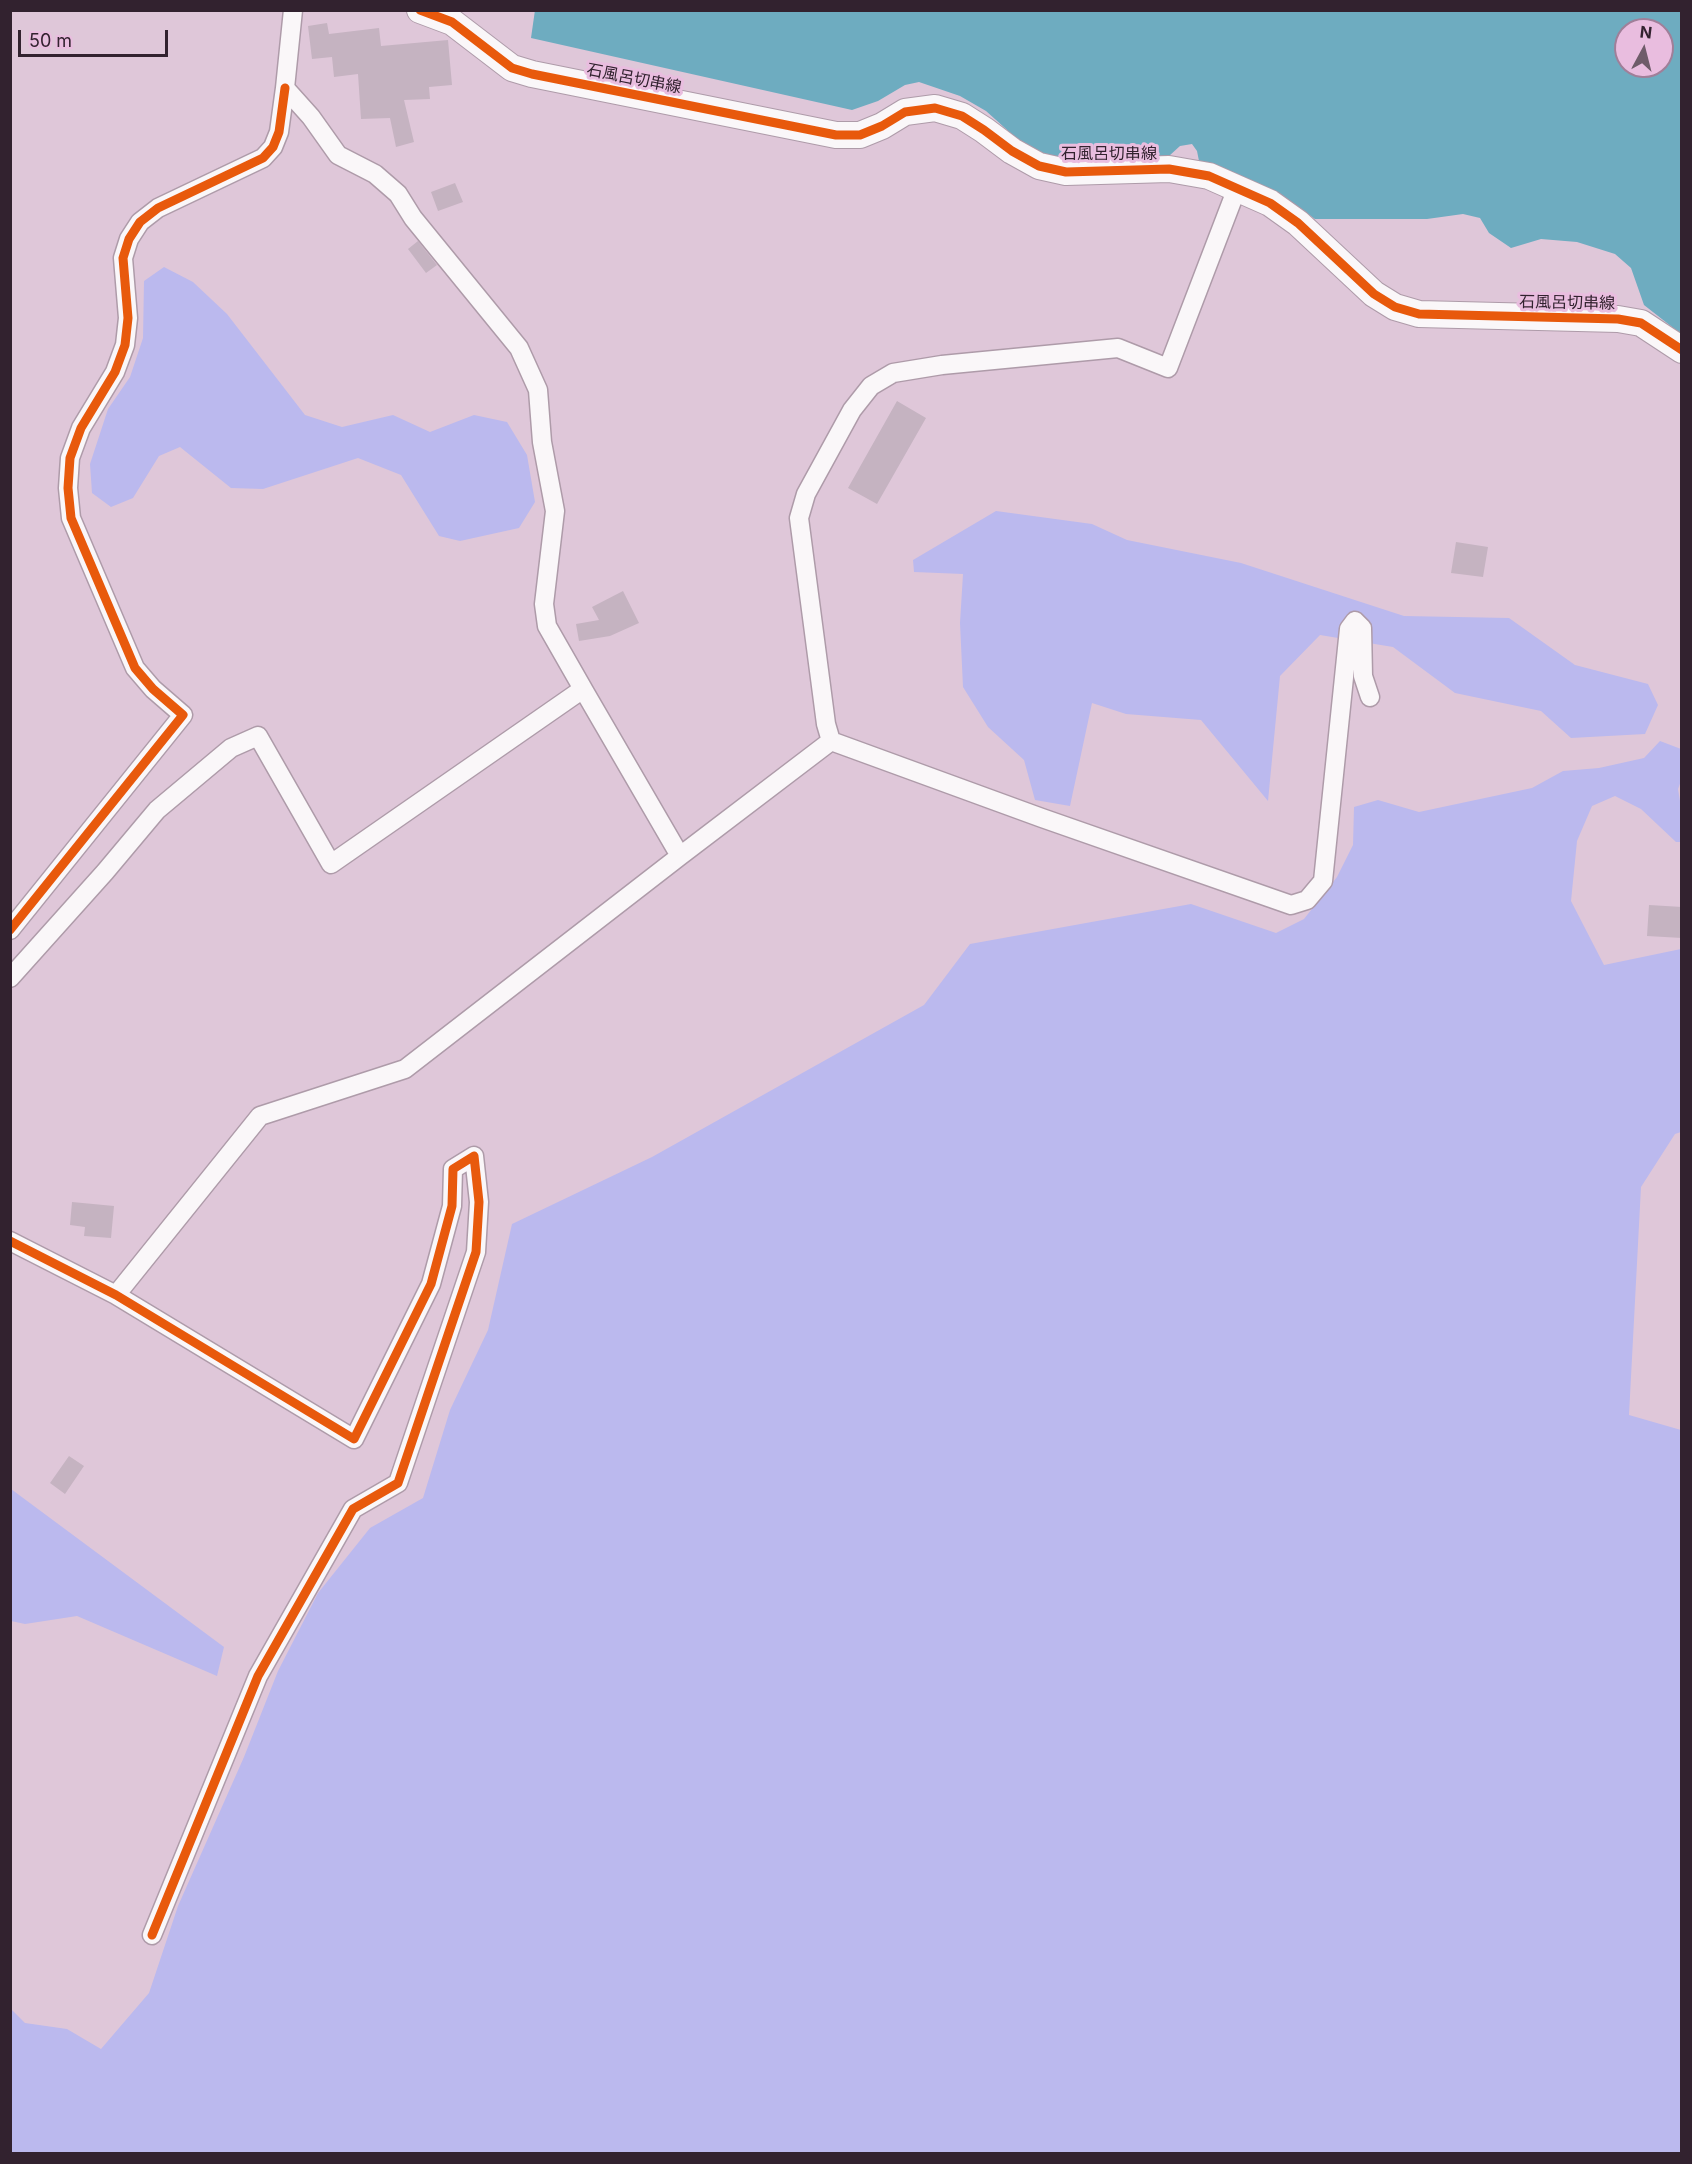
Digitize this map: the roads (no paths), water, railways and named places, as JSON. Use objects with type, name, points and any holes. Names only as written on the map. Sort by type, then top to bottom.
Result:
[{"type":"main road","name":"石風呂切串線","points":[[420,10],[452,22],[512,68],[532,74],[836,135],[860,135],[882,126],[905,112],[935,108],[962,116],[984,129],[1012,151],[1039,166],[1066,172],[1169,169],[1209,176],[1270,203],[1298,223],[1374,294],[1395,307],[1419,314],[1618,319],[1641,323],[1682,350]]},
{"type":"street","points":[[10,930],[183,715],[153,689],[135,668],[71,518],[68,488],[70,458],[81,428],[115,372],[125,345],[128,318],[123,258],[129,239],[140,222],[158,208],[263,158],[273,147],[279,132],[293,10]]},
{"type":"street","points":[[285,88],[311,117],[338,155],[375,174],[398,194],[414,218],[519,348],[538,390],[542,442],[555,511],[544,604],[547,627],[680,856]]},
{"type":"street","points":[[831,741],[826,724],[799,518],[806,494],[852,410],[871,386],[893,373],[942,365],[1118,348],[1168,368],[1237,188]]},
{"type":"street","points":[[831,741],[1042,818],[1291,904],[1307,900],[1323,881],[1349,629],[1355,621],[1362,628],[1363,675],[1370,697]]},
{"type":"street","points":[[10,978],[157,810],[231,748],[258,736],[330,864],[583,689]]},
{"type":"street","points":[[116,1295],[260,1116],[405,1069],[831,741]]},
{"type":"street","points":[[10,1241],[116,1295],[354,1439],[431,1284],[452,1206],[453,1169],[474,1156],[480,1202],[476,1252],[398,1483],[353,1509],[258,1676],[152,1935]]}]
